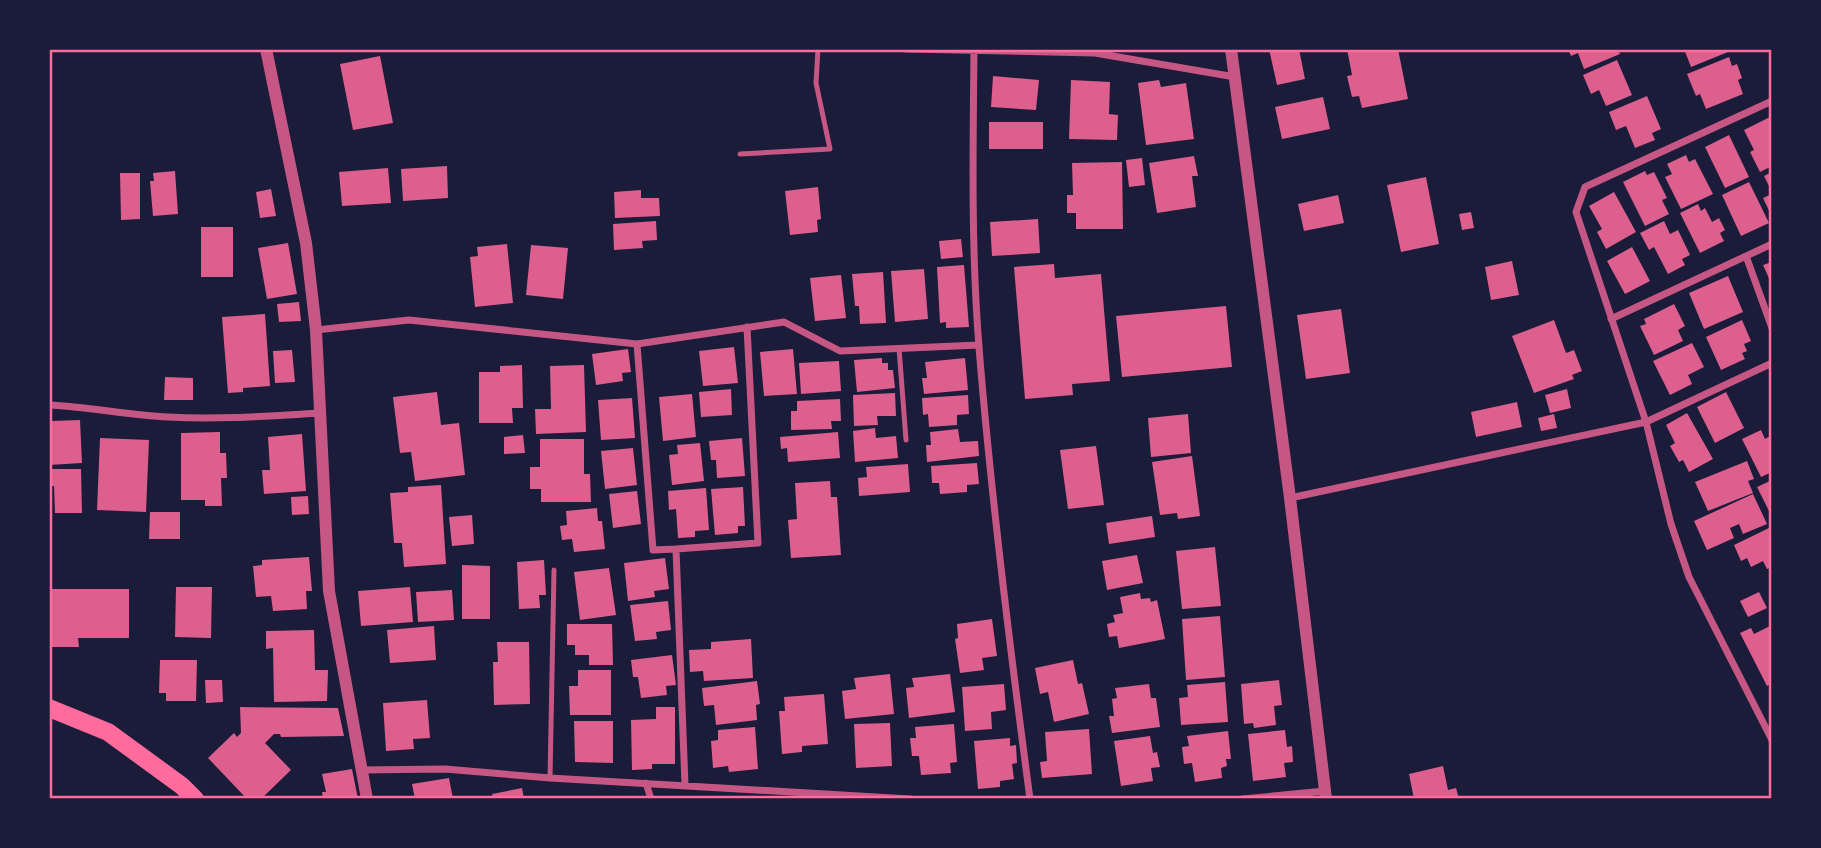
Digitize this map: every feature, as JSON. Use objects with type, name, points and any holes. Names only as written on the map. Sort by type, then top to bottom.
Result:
[{"type":"main road","points":[[49,708],[108,732],[182,786],[195,799]]},
{"type":"street","points":[[266,49],[306,243],[316,330],[328,591],[367,799]]},
{"type":"street","points":[[906,49],[1095,53],[1235,77]]},
{"type":"street","points":[[1231,49],[1290,498],[1325,795],[1244,799]]},
{"type":"street","points":[[974,50],[973,211],[979,345],[1002,590],[1030,799]]},
{"type":"street","points":[[1772,101],[1585,187],[1576,212],[1646,422],[1671,523],[1689,577],[1772,740]]},
{"type":"street","points":[[1611,319],[1772,244]]},
{"type":"street","points":[[1746,256],[1772,328]]},
{"type":"street","points":[[316,330],[409,320],[637,344],[784,322],[840,352],[979,345]]},
{"type":"street","points":[[637,344],[653,551],[758,542],[747,327]]},
{"type":"street","points":[[1290,498],[1646,422],[1772,363]]},
{"type":"street","points":[[49,405],[167,417],[249,417],[320,413]]},
{"type":"street","points":[[676,549],[684,785]]},
{"type":"street","points":[[362,770],[444,768],[550,778],[910,799]]},
{"type":"street","points":[[646,783],[651,799]]},
{"type":"lane","points":[[740,154],[830,149],[816,83],[818,49]]},
{"type":"lane","points":[[898,348],[906,440]]},
{"type":"lane","points":[[550,778],[554,570]]},
{"type":"building","points":[[1269,49],[1299,49],[1305,79],[1277,85]]},
{"type":"building","points":[[1347,49],[1398,49],[1408,99],[1362,108],[1359,96],[1352,97],[1347,76],[1352,75]]},
{"type":"building","points":[[1568,49],[1618,49],[1620,54],[1584,69],[1578,53],[1571,56]]},
{"type":"building","points":[[1684,49],[1727,49],[1728,52],[1691,67]]},
{"type":"building","points":[[380,56],[393,123],[353,130],[340,64]]},
{"type":"building","points":[[1729,57],[1732,66],[1737,64],[1742,78],[1738,80],[1743,94],[1706,109],[1700,94],[1696,96],[1687,74]]},
{"type":"building","points":[[1617,60],[1632,95],[1606,106],[1599,90],[1591,94],[1583,75]]},
{"type":"building","points":[[993,76],[1039,80],[1036,110],[991,107]]},
{"type":"building","points":[[1071,80],[1110,82],[1109,114],[1118,115],[1117,140],[1069,139]]},
{"type":"building","points":[[1159,80],[1161,87],[1186,83],[1194,139],[1146,145],[1138,83]]},
{"type":"building","points":[[1647,96],[1661,129],[1652,133],[1655,140],[1635,148],[1626,126],[1616,130],[1609,112]]},
{"type":"building","points":[[1323,97],[1330,129],[1282,139],[1275,107]]},
{"type":"building","points":[[1772,116],[1772,166],[1760,172],[1750,152],[1754,150],[1744,130]]},
{"type":"building","points":[[989,122],[1043,122],[1043,149],[989,149]]},
{"type":"building","points":[[1729,135],[1749,177],[1725,188],[1705,147]]},
{"type":"building","points":[[1686,155],[1689,162],[1695,159],[1713,194],[1681,209],[1665,177],[1672,174],[1667,164]]},
{"type":"building","points":[[1194,156],[1198,176],[1192,176],[1196,207],[1157,213],[1149,163]]},
{"type":"building","points":[[1142,158],[1145,185],[1129,187],[1126,160]]},
{"type":"building","points":[[1122,162],[1123,229],[1076,229],[1076,213],[1067,213],[1067,195],[1073,195],[1072,163]]},
{"type":"building","points":[[447,166],[448,198],[403,201],[401,169]]},
{"type":"building","points":[[388,168],[391,203],[342,206],[339,172]]},
{"type":"building","points":[[175,171],[178,214],[153,216],[150,181],[154,181],[153,173]]},
{"type":"building","points":[[1645,171],[1647,175],[1654,172],[1667,198],[1662,200],[1669,214],[1645,226],[1623,182]]},
{"type":"building","points":[[1772,172],[1772,192],[1764,176]]},
{"type":"building","points":[[120,173],[140,173],[140,219],[121,220]]},
{"type":"building","points":[[1426,177],[1439,244],[1401,252],[1387,185]]},
{"type":"building","points":[[1749,182],[1769,223],[1741,236],[1722,195]]},
{"type":"building","points":[[818,187],[821,219],[817,220],[818,232],[790,235],[785,191]]},
{"type":"building","points":[[271,189],[276,216],[260,218],[256,192]]},
{"type":"building","points":[[641,190],[641,198],[659,198],[660,216],[615,218],[614,192]]},
{"type":"building","points":[[1614,192],[1636,232],[1606,249],[1597,232],[1602,229],[1589,206]]},
{"type":"building","points":[[1772,194],[1772,217],[1763,198]]},
{"type":"building","points":[[1338,195],[1344,223],[1304,231],[1298,204]]},
{"type":"building","points":[[1698,204],[1701,211],[1705,208],[1712,222],[1719,218],[1725,230],[1720,233],[1724,241],[1700,253],[1680,213]]},
{"type":"building","points":[[1471,212],[1474,228],[1462,230],[1459,214]]},
{"type":"building","points":[[1038,219],[1040,253],[992,256],[990,222]]},
{"type":"building","points":[[656,221],[657,240],[642,241],[643,248],[614,250],[613,224]]},
{"type":"building","points":[[1664,221],[1670,234],[1678,230],[1690,255],[1682,259],[1685,265],[1668,274],[1654,247],[1649,250],[1640,233]]},
{"type":"building","points":[[201,227],[233,227],[233,277],[201,277]]},
{"type":"building","points":[[961,239],[963,257],[941,259],[939,241]]},
{"type":"building","points":[[288,243],[297,294],[267,299],[258,248]]},
{"type":"building","points":[[507,244],[513,303],[475,307],[470,257],[478,256],[477,247]]},
{"type":"building","points":[[531,245],[568,248],[563,299],[526,295]]},
{"type":"building","points":[[1632,247],[1650,281],[1625,294],[1607,261]]},
{"type":"building","points":[[1512,261],[1519,295],[1491,300],[1485,267]]},
{"type":"building","points":[[1772,262],[1772,285],[1763,265]]},
{"type":"building","points":[[1054,264],[1055,278],[1101,274],[1110,381],[1072,384],[1073,395],[1025,399],[1014,267]]},
{"type":"building","points":[[964,265],[969,327],[946,328],[946,322],[940,323],[937,267]]},
{"type":"building","points":[[924,269],[928,319],[895,322],[891,271]]},
{"type":"building","points":[[883,272],[886,323],[860,324],[852,274]]},
{"type":"building","points":[[841,275],[846,318],[815,321],[810,278]]},
{"type":"building","points":[[1728,276],[1743,312],[1704,329],[1689,293]]},
{"type":"building","points":[[299,302],[301,321],[279,322],[277,304]]},
{"type":"building","points":[[1674,304],[1685,326],[1678,330],[1683,341],[1654,355],[1640,326],[1646,324],[1644,319]]},
{"type":"building","points":[[1226,306],[1232,367],[1122,377],[1116,316]]},
{"type":"building","points":[[1341,309],[1350,373],[1306,379],[1297,315]]},
{"type":"building","points":[[265,314],[270,386],[243,388],[243,392],[228,393],[222,317]]},
{"type":"building","points":[[1554,320],[1566,353],[1574,350],[1582,371],[1572,375],[1574,379],[1534,393],[1512,336]]},
{"type":"building","points":[[1742,320],[1751,341],[1744,344],[1747,351],[1742,353],[1745,359],[1721,370],[1706,337]]},
{"type":"building","points":[[1692,343],[1704,367],[1688,375],[1692,384],[1670,395],[1653,361]]},
{"type":"building","points":[[734,347],[738,383],[703,386],[699,351]]},
{"type":"building","points":[[628,349],[631,372],[622,373],[623,381],[596,385],[592,354]]},
{"type":"building","points":[[793,349],[797,394],[764,396],[760,352]]},
{"type":"building","points":[[292,350],[295,382],[275,383],[273,351]]},
{"type":"building","points":[[882,358],[882,363],[888,363],[888,370],[893,370],[895,388],[857,392],[854,360]]},
{"type":"building","points":[[965,358],[968,390],[924,394],[922,378],[927,378],[925,362]]},
{"type":"building","points":[[839,361],[841,391],[801,394],[799,363]]},
{"type":"building","points":[[522,365],[523,408],[512,408],[513,423],[479,423],[479,372],[500,372],[500,366]]},
{"type":"building","points":[[584,365],[586,432],[536,434],[535,409],[551,409],[550,366]]},
{"type":"building","points":[[165,377],[193,378],[193,400],[164,400]]},
{"type":"building","points":[[731,389],[732,415],[701,417],[699,392]]},
{"type":"building","points":[[1567,389],[1571,408],[1550,413],[1545,395]]},
{"type":"building","points":[[437,392],[441,425],[459,423],[465,475],[415,481],[411,452],[400,453],[393,397]]},
{"type":"building","points":[[1726,392],[1744,428],[1715,443],[1697,407]]},
{"type":"building","points":[[895,393],[896,416],[877,416],[878,425],[854,426],[853,395]]},
{"type":"building","points":[[692,394],[696,437],[663,441],[659,397]]},
{"type":"building","points":[[968,395],[969,414],[957,415],[957,425],[929,427],[928,414],[923,415],[922,398]]},
{"type":"building","points":[[632,398],[635,438],[601,440],[598,400]]},
{"type":"building","points":[[840,399],[841,421],[831,421],[832,429],[791,430],[791,411],[797,411],[797,401]]},
{"type":"building","points":[[1517,402],[1522,427],[1476,437],[1471,412]]},
{"type":"building","points":[[1687,413],[1713,459],[1689,472],[1683,460],[1679,462],[1670,446],[1675,443],[1666,425]]},
{"type":"building","points":[[1188,414],[1191,453],[1151,457],[1148,418]]},
{"type":"building","points":[[1554,414],[1557,428],[1541,431],[1538,418]]},
{"type":"building","points":[[80,420],[82,463],[49,465],[49,447],[52,447],[51,421]]},
{"type":"building","points":[[875,428],[876,438],[896,436],[898,458],[855,462],[853,431]]},
{"type":"building","points":[[958,429],[960,442],[978,441],[979,456],[927,462],[926,445],[931,445],[930,432]]},
{"type":"building","points":[[1761,430],[1765,439],[1772,435],[1772,472],[1761,477],[1742,439]]},
{"type":"building","points":[[220,432],[220,453],[226,453],[227,478],[221,478],[222,506],[205,506],[205,500],[181,500],[181,433]]},
{"type":"building","points":[[838,432],[840,458],[788,462],[787,448],[781,449],[780,437]]},
{"type":"building","points":[[302,434],[306,491],[264,494],[262,470],[270,470],[268,437]]},
{"type":"building","points":[[523,435],[525,453],[504,454],[504,437]]},
{"type":"building","points":[[100,438],[149,440],[146,512],[97,510]]},
{"type":"building","points":[[742,438],[745,476],[717,478],[716,460],[711,460],[709,441]]},
{"type":"building","points":[[540,439],[584,439],[584,474],[590,474],[591,502],[541,502],[541,489],[530,489],[530,467],[540,467]]},
{"type":"building","points":[[700,443],[704,481],[672,485],[669,455],[678,454],[677,445]]},
{"type":"building","points":[[1096,446],[1104,505],[1068,509],[1060,450]]},
{"type":"building","points":[[633,448],[637,485],[605,489],[601,451]]},
{"type":"building","points":[[1192,456],[1200,516],[1178,519],[1177,513],[1160,515],[1152,462]]},
{"type":"building","points":[[1747,461],[1754,479],[1748,481],[1753,493],[1708,511],[1695,482]]},
{"type":"building","points":[[977,463],[979,484],[967,485],[967,492],[940,494],[939,483],[932,483],[931,466]]},
{"type":"building","points":[[908,464],[910,492],[859,496],[858,478],[867,477],[866,467]]},
{"type":"building","points":[[49,469],[81,469],[82,513],[55,513],[54,486],[49,486]]},
{"type":"building","points":[[1772,480],[1772,511],[1770,513],[1757,487]]},
{"type":"building","points":[[830,481],[831,497],[837,497],[841,555],[791,558],[788,520],[797,519],[795,483]]},
{"type":"building","points":[[441,485],[446,564],[404,567],[402,543],[394,543],[390,493],[408,492],[408,487]]},
{"type":"building","points":[[743,487],[745,526],[738,526],[738,533],[715,535],[711,489]]},
{"type":"building","points":[[706,488],[709,530],[695,531],[695,537],[678,538],[676,509],[669,510],[668,491]]},
{"type":"building","points":[[637,491],[641,524],[613,528],[609,494]]},
{"type":"building","points":[[1753,494],[1767,524],[1743,534],[1739,524],[1730,528],[1734,538],[1707,550],[1694,521]]},
{"type":"building","points":[[308,496],[309,514],[292,515],[291,497]]},
{"type":"building","points":[[597,508],[598,521],[602,521],[605,549],[574,552],[572,539],[562,540],[560,526],[567,525],[566,511]]},
{"type":"building","points":[[150,512],[180,512],[180,539],[149,539]]},
{"type":"building","points":[[472,515],[474,544],[452,546],[449,517]]},
{"type":"building","points":[[1152,516],[1155,537],[1109,544],[1106,523]]},
{"type":"building","points":[[1769,528],[1772,531],[1772,567],[1767,569],[1763,561],[1751,567],[1747,558],[1741,561],[1734,545]]},
{"type":"building","points":[[1215,547],[1221,606],[1182,609],[1176,551]]},
{"type":"building","points":[[1137,555],[1143,583],[1107,590],[1102,561]]},
{"type":"building","points":[[309,557],[312,591],[306,591],[307,609],[273,611],[271,596],[256,597],[253,566],[262,565],[262,560]]},
{"type":"building","points":[[665,558],[669,589],[654,591],[655,597],[628,601],[624,563]]},
{"type":"building","points":[[544,560],[546,595],[539,595],[540,608],[519,609],[517,562]]},
{"type":"building","points":[[462,565],[490,566],[490,619],[462,619]]},
{"type":"building","points":[[609,568],[616,615],[580,620],[574,572]]},
{"type":"building","points":[[176,587],[212,587],[211,638],[175,637]]},
{"type":"building","points":[[410,587],[413,622],[361,626],[358,591]]},
{"type":"building","points":[[49,589],[129,589],[129,638],[78,638],[79,647],[49,647]]},
{"type":"building","points":[[452,590],[454,620],[418,622],[416,592]]},
{"type":"building","points":[[1759,592],[1767,608],[1748,617],[1740,601]]},
{"type":"building","points":[[1140,593],[1141,599],[1150,598],[1151,602],[1157,600],[1165,639],[1119,648],[1117,636],[1109,637],[1107,624],[1115,622],[1113,615],[1123,613],[1120,597]]},
{"type":"building","points":[[668,601],[671,630],[656,632],[657,639],[635,641],[630,605]]},
{"type":"building","points":[[1220,616],[1225,677],[1186,680],[1182,619]]},
{"type":"building","points":[[992,619],[997,656],[982,658],[984,670],[960,673],[955,639],[958,638],[957,624]]},
{"type":"building","points":[[567,624],[612,624],[613,665],[589,665],[589,655],[575,655],[575,645],[567,645]]},
{"type":"building","points":[[1772,625],[1772,683],[1767,686],[1740,633],[1751,628],[1754,634]]},
{"type":"building","points":[[434,626],[436,660],[390,663],[387,630]]},
{"type":"building","points":[[314,630],[315,670],[328,670],[327,701],[274,702],[273,648],[266,649],[266,631]]},
{"type":"building","points":[[751,639],[753,678],[704,681],[703,671],[690,672],[689,650],[711,649],[711,642]]},
{"type":"building","points":[[497,642],[529,642],[530,704],[494,705],[493,662],[498,662]]},
{"type":"building","points":[[672,655],[676,685],[666,686],[667,695],[641,698],[638,677],[633,677],[631,660]]},
{"type":"building","points":[[160,660],[197,660],[196,701],[166,701],[166,693],[159,693]]},
{"type":"building","points":[[1073,660],[1089,714],[1054,722],[1048,692],[1040,694],[1035,668]]},
{"type":"building","points":[[578,670],[611,670],[611,715],[570,715],[569,686],[578,686]]},
{"type":"building","points":[[890,674],[894,714],[845,719],[842,691],[856,689],[854,678]]},
{"type":"building","points":[[950,674],[955,712],[909,718],[906,688],[914,687],[912,678]]},
{"type":"building","points":[[205,680],[222,680],[223,702],[206,703]]},
{"type":"building","points":[[1279,680],[1282,705],[1274,706],[1276,725],[1254,728],[1253,723],[1244,724],[1241,684]]},
{"type":"building","points":[[757,681],[760,704],[756,705],[757,720],[716,725],[714,705],[704,706],[702,688]]},
{"type":"building","points":[[1225,682],[1228,722],[1181,725],[1179,698],[1188,697],[1187,685]]},
{"type":"building","points":[[1004,684],[1006,710],[991,712],[992,729],[965,731],[962,687]]},
{"type":"building","points":[[1149,684],[1151,698],[1156,698],[1160,727],[1112,733],[1109,716],[1114,716],[1112,699],[1117,698],[1115,688]]},
{"type":"building","points":[[824,694],[828,744],[802,746],[802,752],[782,754],[779,711],[785,711],[784,697]]},
{"type":"building","points":[[427,700],[430,738],[413,739],[414,749],[386,751],[383,703]]},
{"type":"building","points":[[240,707],[338,708],[344,736],[281,737],[280,734],[274,734],[265,743],[291,770],[261,799],[247,799],[208,758],[234,733],[237,737],[241,733]]},
{"type":"building","points":[[656,707],[675,707],[675,764],[652,764],[652,769],[632,770],[631,720],[656,719]]},
{"type":"building","points":[[574,721],[613,721],[613,763],[575,762]]},
{"type":"building","points":[[890,723],[892,766],[856,768],[854,724]]},
{"type":"building","points":[[954,724],[957,762],[950,763],[951,773],[921,775],[919,756],[912,756],[910,738],[916,738],[915,727]]},
{"type":"building","points":[[755,727],[758,769],[729,772],[728,766],[713,768],[711,741],[718,740],[718,730]]},
{"type":"building","points":[[1089,729],[1092,774],[1042,778],[1040,762],[1047,761],[1045,732]]},
{"type":"building","points":[[1285,730],[1287,747],[1292,746],[1293,762],[1284,763],[1286,777],[1253,781],[1248,734]]},
{"type":"building","points":[[1228,731],[1231,759],[1226,759],[1227,766],[1221,768],[1222,778],[1195,782],[1192,763],[1184,764],[1182,747],[1189,746],[1187,736]]},
{"type":"building","points":[[1150,736],[1153,753],[1157,752],[1160,767],[1151,768],[1153,781],[1121,786],[1114,741]]},
{"type":"building","points":[[1010,738],[1010,746],[1016,745],[1017,763],[1012,764],[1014,779],[1000,781],[1000,787],[978,789],[974,741]]},
{"type":"building","points":[[1443,766],[1448,790],[1456,788],[1459,799],[1414,799],[1409,774]]},
{"type":"building","points":[[352,769],[358,799],[323,799],[322,792],[326,792],[322,774]]},
{"type":"building","points":[[449,778],[453,799],[415,799],[412,784]]},
{"type":"building","points":[[522,788],[524,799],[493,799],[492,794]]}]
